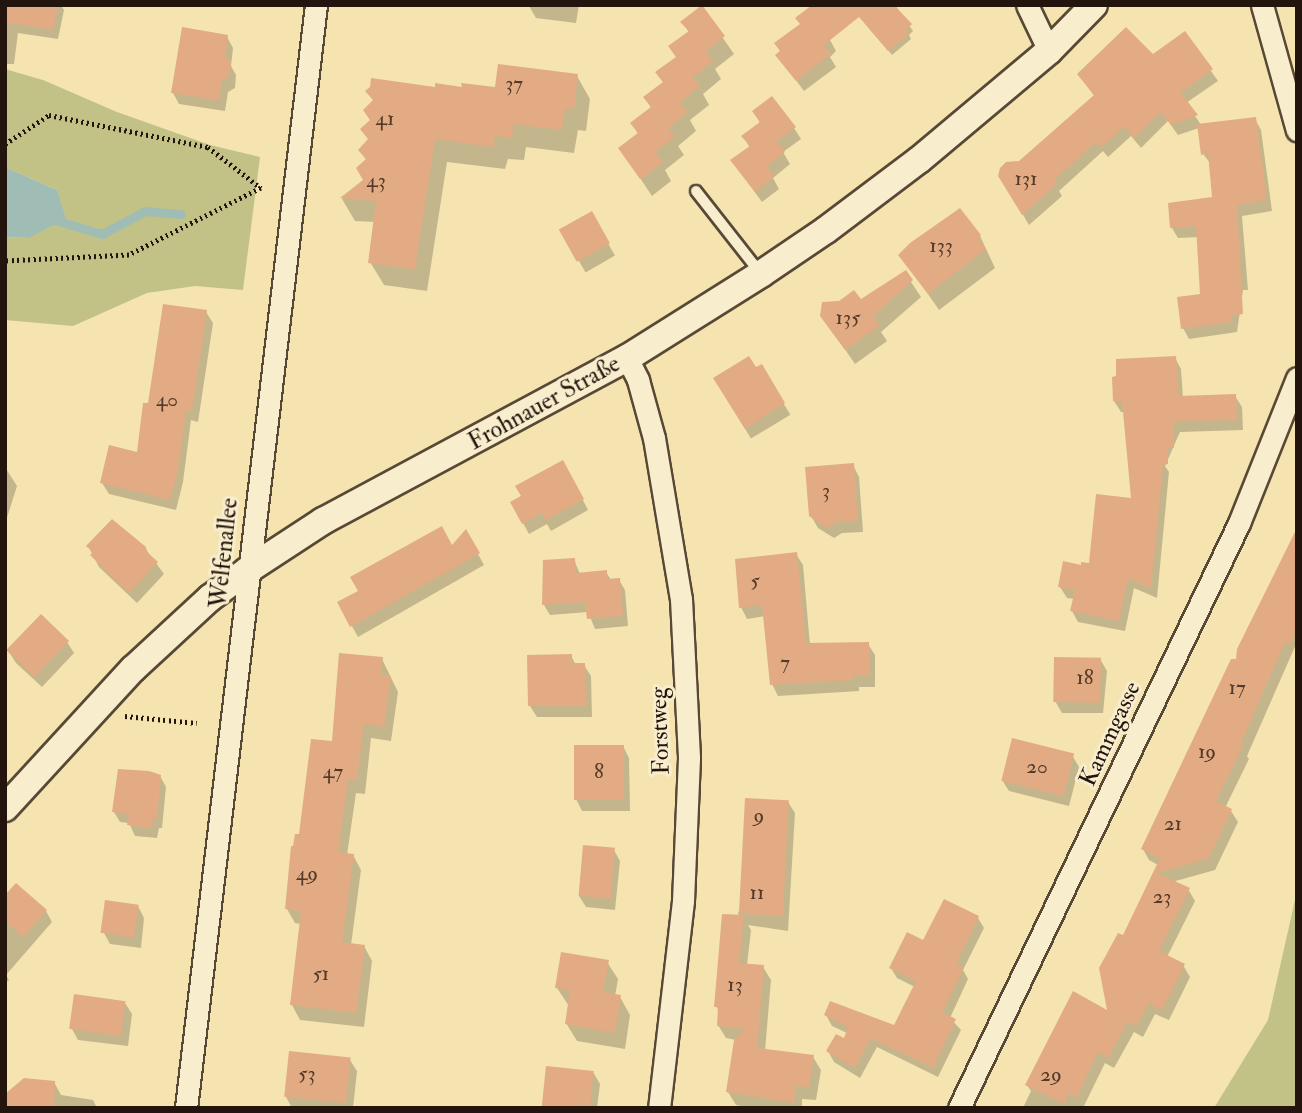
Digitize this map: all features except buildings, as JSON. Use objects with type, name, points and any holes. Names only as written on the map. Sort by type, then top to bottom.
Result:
[{"type":"street","name":"Welfenallee","points":[[186,1108],[316,5]]},
{"type":"street","points":[[1027,5],[1049,51]]},
{"type":"street","name":"Frohnauer Straße","points":[[5,808],[134,669],[211,598],[248,570],[323,521],[627,358],[761,274],[826,230],[919,160],[1049,51],[1094,5]]},
{"type":"street","points":[[1262,5],[1297,130]]},
{"type":"street","name":"Forstweg","points":[[627,358],[638,380],[654,438],[681,599],[689,758],[683,901],[659,1108]]},
{"type":"street","name":"Kammgasse","points":[[959,1108],[1239,523],[1297,378]]},
{"type":"lane","points":[[696,191],[761,274]]},
{"type":"path","points":[[5,144],[49,116],[208,147],[261,188],[129,255],[5,261]]},
{"type":"path","points":[[121,715],[197,723]]},
{"type":"green space","points":[[5,69],[43,80],[117,112],[210,145],[260,157],[243,290],[195,286],[147,293],[73,326],[5,320],[5,237],[28,238],[57,190],[5,167]]},
{"type":"green space","points":[[1297,891],[1297,1108],[1214,1108],[1268,1020]]},
{"type":"water","points":[[5,167],[57,190],[66,219],[28,238],[5,237]]},
{"type":"waterway","points":[[52,219],[102,234],[145,211],[181,214]]}]
